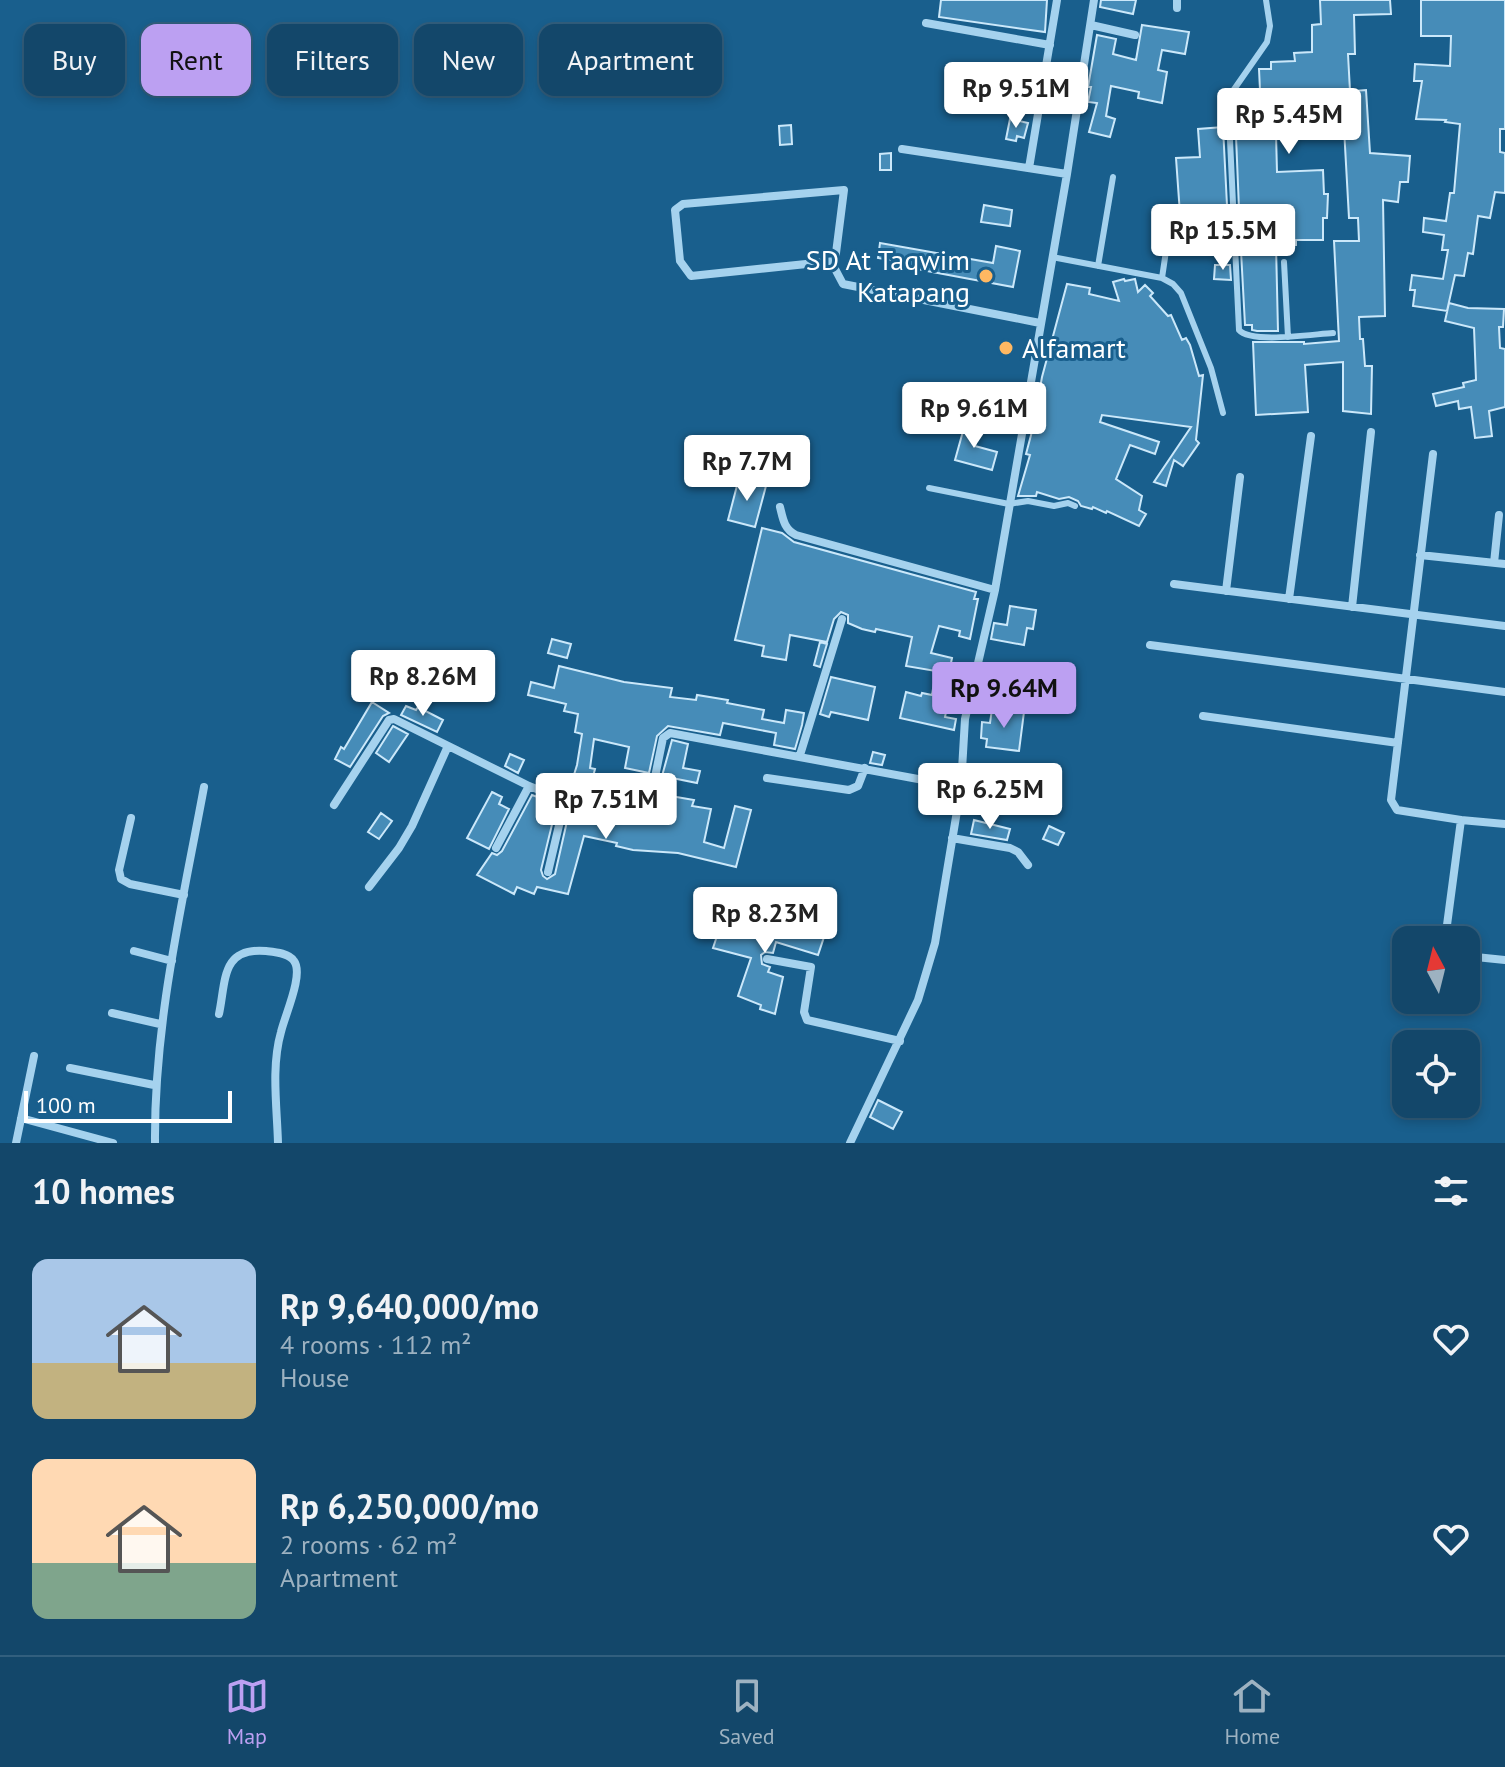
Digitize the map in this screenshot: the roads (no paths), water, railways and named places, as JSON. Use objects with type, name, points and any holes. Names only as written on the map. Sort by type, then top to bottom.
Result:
[{"type":"street","points":[[1029,168],[1057,0]]},
{"type":"street","points":[[850,1143],[918,1000],[935,943],[961,787],[967,708],[995,590],[1094,0]]},
{"type":"street","points":[[926,23],[1050,45]]},
{"type":"street","points":[[1091,25],[1135,35]]},
{"type":"street","points":[[1046,71],[1083,76]]},
{"type":"street","points":[[902,149],[1067,174]]},
{"type":"street","points":[[835,261],[691,276],[680,261],[675,210],[683,204],[844,190],[835,261],[834,267],[843,284],[1040,323]]},
{"type":"street","points":[[1352,607],[1371,432]]},
{"type":"street","points":[[1289,599],[1311,436]]},
{"type":"street","points":[[1433,454],[1391,800],[1397,810],[1505,824]]},
{"type":"street","points":[[1226,591],[1240,477]]},
{"type":"street","points":[[780,507],[784,524],[796,535],[995,590]]},
{"type":"street","points":[[1494,563],[1499,515]]},
{"type":"street","points":[[1420,555],[1505,564]]},
{"type":"street","points":[[1174,584],[1505,626]]},
{"type":"street","points":[[800,755],[842,619]]},
{"type":"street","points":[[1150,645],[1505,692]]},
{"type":"street","points":[[1203,716],[1398,743]]},
{"type":"street","points":[[334,805],[391,719],[529,786],[565,800],[644,814],[648,811],[663,738],[670,733],[961,787]]},
{"type":"street","points":[[369,887],[412,826],[448,746]]},
{"type":"street","points":[[767,778],[854,790],[865,768]]},
{"type":"street","points":[[496,848],[529,786]]},
{"type":"street","points":[[155,1143],[154,1085],[160,1024],[204,787]]},
{"type":"street","points":[[548,872],[565,800]]},
{"type":"street","points":[[131,818],[119,870],[121,879],[130,884],[184,895]]},
{"type":"street","points":[[1447,926],[1461,820]]},
{"type":"street","points":[[952,838],[1010,848],[1018,852],[1028,865]]},
{"type":"street","points":[[134,951],[172,961]]},
{"type":"street","points":[[219,1014],[230,962],[237,954],[264,951],[287,955],[295,961],[299,974],[280,1036],[276,1067],[278,1143]]},
{"type":"street","points":[[1480,957],[1505,960]]},
{"type":"street","points":[[767,959],[811,967],[804,1012],[807,1020],[900,1041]]},
{"type":"street","points":[[112,1013],[160,1024]]},
{"type":"street","points":[[16,1143],[34,1056]]},
{"type":"street","points":[[70,1068],[154,1085]]},
{"type":"street","points":[[21,1118],[113,1143]]},
{"type":"lane","points":[[1266,0],[1270,26],[1267,42],[1228,98],[1239,330],[1246,335],[1288,337],[1333,333]]},
{"type":"lane","points":[[1098,266],[1113,177]]},
{"type":"lane","points":[[1232,216],[1271,212]]},
{"type":"lane","points":[[1162,278],[1170,224]]},
{"type":"lane","points":[[1052,257],[1162,278],[1173,284],[1181,293],[1211,368],[1223,413]]},
{"type":"lane","points":[[1284,262],[1288,337]]},
{"type":"lane","points":[[929,488],[1009,504],[1028,501],[1075,506]]},
{"type":"place","name":"SD At Taqwim Katapang","points":[[986,276]]},
{"type":"place","name":"Alfamart","points":[[1006,348]]}]
